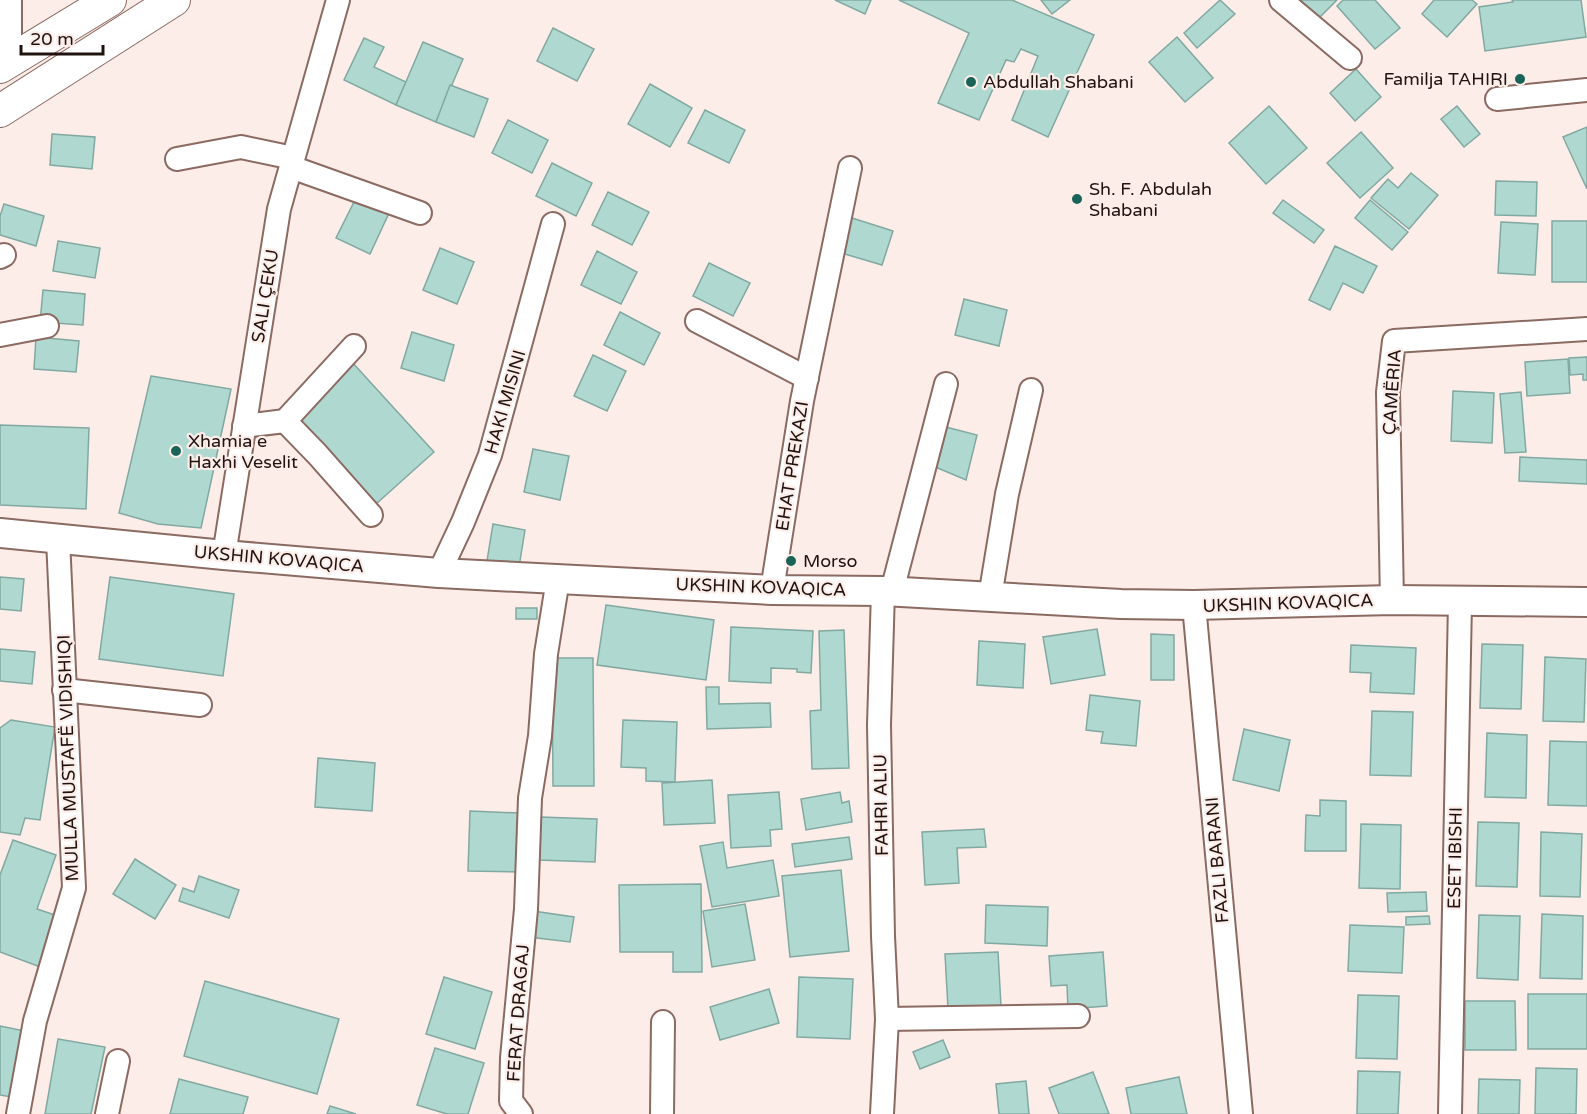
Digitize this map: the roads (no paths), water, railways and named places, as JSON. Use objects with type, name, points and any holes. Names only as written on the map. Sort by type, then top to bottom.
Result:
[{"type":"main road","points":[[5,64],[110,0]]},
{"type":"main road","points":[[0,111],[174,0]]},
{"type":"street","points":[[5,64],[10,0]]},
{"type":"street","name":"SALI ÇEKU","points":[[224,555],[279,209],[338,0]]},
{"type":"street","points":[[1281,0],[1350,58]]},
{"type":"street","points":[[1497,99],[1587,90]]},
{"type":"street","points":[[177,159],[241,147],[292,162],[420,213]]},
{"type":"street","name":"EHAT PREKAZI","points":[[772,590],[807,378],[850,168]]},
{"type":"street","name":"HAKI MISINI","points":[[439,573],[490,455],[553,224]]},
{"type":"street","name":"EHAT PREKAZI","points":[[697,321],[807,378]]},
{"type":"street","points":[[0,335],[47,326]]},
{"type":"street","name":"ÇAMËRIA","points":[[1392,600],[1388,392],[1394,341],[1587,329]]},
{"type":"street","points":[[244,426],[285,422],[354,346]]},
{"type":"street","points":[[888,591],[946,384]]},
{"type":"street","points":[[990,597],[1007,494],[1031,390]]},
{"type":"street","points":[[285,422],[371,514]]},
{"type":"street","name":"UKSHIN KOVAQICA","points":[[0,533],[439,573],[772,590],[888,591],[1121,604],[1194,605],[1392,600],[1587,602]]},
{"type":"street","name":"MULLA MUSTAFË VIDISHIQI","points":[[18,1114],[35,1021],[75,888],[58,539]]},
{"type":"street","name":"FERAT DRAGAJ","points":[[521,1114],[511,1101],[512,1058],[526,909],[530,798],[540,736],[546,654],[558,579]]},
{"type":"street","name":"FAHRI ALIU","points":[[882,1114],[887,1019],[879,725],[888,591]]},
{"type":"street","name":"ESET IBISHI","points":[[1450,1114],[1460,602]]},
{"type":"street","name":"FAZLI BARANI","points":[[1194,605],[1241,1114]]},
{"type":"street","points":[[64,690],[200,705]]},
{"type":"street","points":[[887,1019],[1078,1016]]},
{"type":"street","points":[[662,1114],[663,1022]]},
{"type":"street","points":[[107,1114],[118,1062]]},
{"type":"place","name":"Familja TAHIRI","points":[[1520,79]]},
{"type":"place","name":"Abdullah Shabani","points":[[971,82]]},
{"type":"place","name":"Sh. F. Abdulah Shabani","points":[[1077,199]]},
{"type":"place","name":"Xhamia e Haxhi Veselit","points":[[176,451]]},
{"type":"place","name":"Morso","points":[[791,561]]}]
